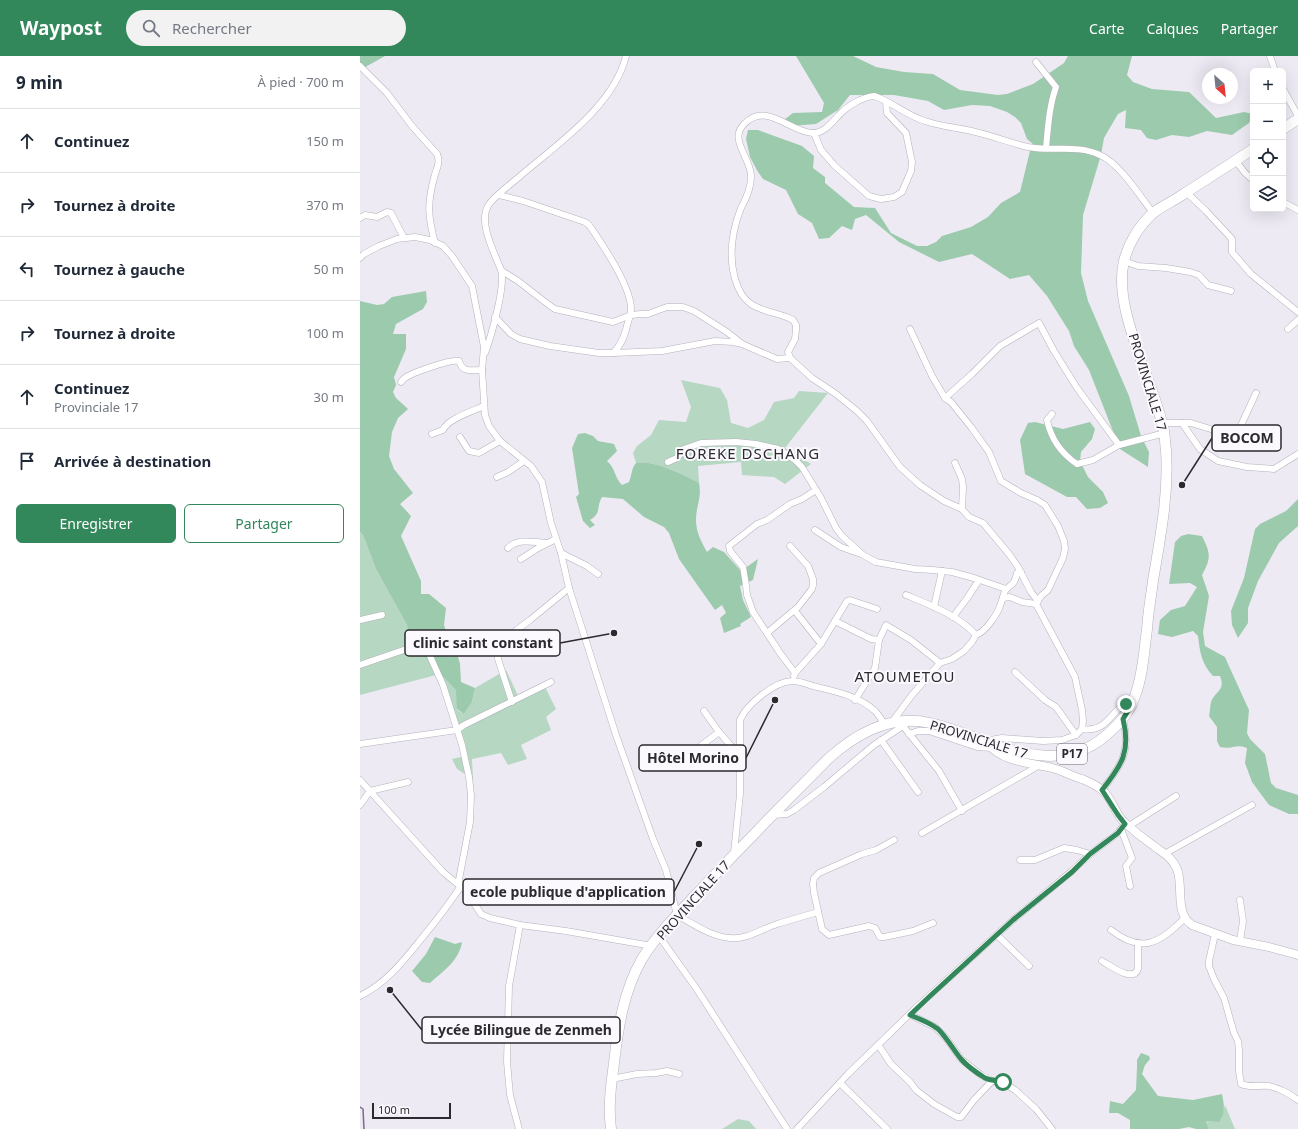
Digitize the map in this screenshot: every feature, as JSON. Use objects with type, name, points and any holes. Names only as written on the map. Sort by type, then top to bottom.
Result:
[{"type":"main road","points":[[1286,127],[1298,118]]},
{"type":"main road","name":"PROVINCIALE 17","points":[[611,1129],[609,1114],[617,1034],[632,979],[642,959],[677,915],[773,815],[829,758],[844,745],[856,736],[888,723],[929,723],[988,744],[1026,754],[1052,757],[1072,754],[1100,742],[1123,719],[1135,698],[1140,676],[1165,504],[1167,467],[1163,428],[1124,302],[1122,273],[1124,261],[1128,248],[1135,236],[1153,213],[1250,151]]},
{"type":"street","points":[[626,56],[620,73],[611,89],[584,121],[488,206],[485,214],[485,221],[492,250],[502,271],[503,283],[489,342],[484,356],[482,370],[485,415],[489,426],[500,441],[531,466],[542,482],[551,523],[561,553],[569,588],[619,742],[653,839],[666,870],[677,915],[719,936],[738,938],[818,912]]},
{"type":"street","points":[[1270,56],[1274,68]]},
{"type":"street","points":[[1036,62],[1056,87],[1048,122],[1046,148]]},
{"type":"street","points":[[360,66],[387,93],[439,158],[439,163],[432,185],[429,214],[435,243]]},
{"type":"street","points":[[1286,95],[1298,118]]},
{"type":"street","points":[[909,734],[918,731],[929,731],[977,747],[1002,738],[1043,741],[1062,740],[1076,735],[1082,729],[1082,710],[1075,677],[1021,572],[1009,554],[983,523],[969,517],[962,509],[927,491],[908,475],[892,456],[867,421],[857,411],[836,394],[812,378],[790,358],[788,352],[795,339],[796,330],[796,325],[793,320],[751,304],[743,297],[734,276],[730,252],[735,226],[748,193],[752,177],[747,160],[739,142],[738,136],[740,128],[756,115],[770,116],[804,131],[814,133],[824,130],[842,111],[869,96],[879,97],[924,121],[965,129],[1031,147],[1075,149],[1101,155],[1118,169],[1153,213]]},
{"type":"street","points":[[814,133],[821,150],[835,166],[864,192],[869,196],[881,199],[894,198],[902,192],[911,170],[912,162],[906,133],[887,113],[886,102]]},
{"type":"street","points":[[1235,160],[1250,177]]},
{"type":"street","points":[[1186,192],[1232,239],[1232,252],[1251,274],[1298,312]]},
{"type":"street","points":[[499,195],[523,200],[585,222],[589,225],[620,273],[631,308],[631,315],[621,342],[618,348],[612,353]]},
{"type":"street","points":[[1286,204],[1298,210]]},
{"type":"street","points":[[360,218],[365,215],[377,217],[387,212],[391,213],[404,238]]},
{"type":"street","points":[[360,258],[364,254],[379,246],[404,238],[416,237],[430,240],[443,246],[452,256],[472,286],[484,356]]},
{"type":"street","points":[[1124,261],[1138,266],[1166,268],[1190,272],[1199,275],[1208,285],[1231,291]]},
{"type":"street","points":[[502,271],[555,309],[613,322],[631,315],[648,314],[667,307],[683,307],[694,311],[727,332],[742,344]]},
{"type":"street","points":[[495,317],[511,334],[520,339],[567,349],[612,353],[662,350],[715,341],[742,344],[777,359],[790,358]]},
{"type":"street","points":[[1288,329],[1298,320]]},
{"type":"street","points":[[945,398],[1000,346],[1039,322],[1054,351],[1077,388],[1119,446]]},
{"type":"street","points":[[910,329],[932,376],[945,398],[951,402],[989,452],[1000,481],[1045,505],[1058,526],[1064,541],[1065,549],[1063,558],[1048,590],[1037,602]]},
{"type":"street","points":[[401,382],[405,377],[448,361],[459,361],[460,367],[464,369],[482,370]]},
{"type":"street","points":[[1236,436],[1256,393]]},
{"type":"street","points":[[432,434],[443,430],[444,426],[454,420],[484,406]]},
{"type":"street","points":[[1052,414],[1048,420],[1049,431],[1064,453],[1077,464],[1093,460],[1119,446],[1163,428],[1182,423],[1191,423],[1256,443],[1270,443]]},
{"type":"street","points":[[1182,423],[1200,450],[1218,461],[1247,467],[1274,469],[1298,454]]},
{"type":"street","points":[[460,437],[469,451],[478,453],[500,441]]},
{"type":"street","points":[[668,462],[677,458],[684,449],[701,443],[723,442],[756,444],[778,449],[795,460],[816,490],[836,528],[862,555]]},
{"type":"street","points":[[497,477],[508,472],[524,461]]},
{"type":"street","points":[[955,463],[962,479],[962,509]]},
{"type":"street","points":[[796,673],[780,653],[749,603],[743,567],[730,551],[729,546],[757,524],[767,520],[790,504],[802,499],[816,490]]},
{"type":"street","points":[[815,530],[841,547],[876,562],[915,569],[942,571],[979,580],[1006,589]]},
{"type":"street","points":[[521,559],[546,543],[556,539]]},
{"type":"street","points":[[508,548],[512,543],[518,541],[546,543]]},
{"type":"street","points":[[767,633],[795,611],[812,589],[813,579],[808,566],[790,546]]},
{"type":"street","points":[[561,553],[592,569],[598,574]]},
{"type":"street","points":[[934,607],[942,571]]},
{"type":"street","points":[[734,855],[740,794],[739,726],[742,714],[756,699],[775,686],[793,681],[839,693],[855,700],[874,710],[888,723],[940,663],[952,659],[964,651],[976,635],[979,634],[994,617],[1006,589],[1014,582],[1017,573],[1021,572]]},
{"type":"street","points":[[953,617],[979,580]]},
{"type":"street","points":[[512,702],[498,659],[497,649],[506,638],[569,588]]},
{"type":"street","points":[[906,595],[961,621],[976,635]]},
{"type":"street","points":[[1003,598],[1010,597],[1022,602],[1037,602]]},
{"type":"street","points":[[793,681],[796,673],[821,644],[845,604],[850,600],[877,609]]},
{"type":"street","points":[[795,611],[821,644]]},
{"type":"street","points":[[360,620],[382,615]]},
{"type":"street","points":[[835,621],[871,639],[879,640]]},
{"type":"street","points":[[855,700],[875,668],[879,640],[886,625],[911,640],[940,663]]},
{"type":"street","points":[[360,665],[424,643],[443,685],[462,745],[471,795],[470,822],[459,880],[461,886]]},
{"type":"street","points":[[1014,672],[1045,700],[1056,707],[1076,735]]},
{"type":"street","points":[[360,744],[457,730],[464,725],[551,682]]},
{"type":"street","points":[[1082,729],[1093,730],[1099,728],[1106,723],[1118,708],[1126,704],[1131,706]]},
{"type":"street","points":[[704,711],[719,732],[740,756]]},
{"type":"street","points":[[1102,790],[1116,772],[1124,754],[1126,730],[1123,719]]},
{"type":"street","points":[[773,815],[781,816],[794,810],[881,740],[906,724],[909,734],[939,771],[962,811]]},
{"type":"street","points":[[694,751],[719,732]]},
{"type":"street","points":[[881,740],[918,792]]},
{"type":"street","points":[[988,744],[1007,757],[1024,763],[1059,770],[1093,784],[1102,790],[1125,826],[1132,858],[1126,866],[1130,886]]},
{"type":"street","points":[[922,833],[1038,766]]},
{"type":"street","points":[[360,780],[443,872],[461,886],[481,914],[490,918],[520,925],[566,931],[652,946]]},
{"type":"street","points":[[360,805],[370,791],[408,782]]},
{"type":"street","points":[[797,1129],[840,1083],[924,1001],[997,935],[1072,872],[1090,854],[1125,826],[1176,796]]},
{"type":"street","points":[[1166,853],[1252,806]]},
{"type":"street","points":[[1125,826],[1166,853],[1174,862],[1178,872],[1181,905],[1184,918],[1192,925],[1215,934],[1298,955]]},
{"type":"street","points":[[894,840],[876,850],[862,854],[819,874],[814,878],[813,884],[822,929],[829,935],[869,926],[875,928],[880,937],[884,937],[909,932],[933,923]]},
{"type":"street","points":[[1020,860],[1035,860],[1064,848],[1090,854]]},
{"type":"street","points":[[360,996],[380,984],[395,970],[441,915],[461,886]]},
{"type":"street","points":[[1240,900],[1243,921],[1240,941]]},
{"type":"street","points":[[1111,930],[1127,940],[1138,943],[1147,943],[1163,938],[1184,918]]},
{"type":"street","points":[[519,1129],[510,1095],[507,1062],[509,986],[520,925]]},
{"type":"street","points":[[1215,934],[1209,966],[1224,998],[1234,1033],[1238,1041],[1240,1050],[1239,1071],[1241,1084],[1246,1086],[1271,1086],[1282,1090],[1298,1100]]},
{"type":"street","points":[[997,935],[1029,966]]},
{"type":"street","points":[[659,936],[696,988],[787,1129]]},
{"type":"street","points":[[1102,961],[1128,976],[1134,975],[1138,970],[1138,943]]},
{"type":"street","points":[[910,1015],[935,1027],[946,1038],[961,1059],[981,1075],[992,1081],[998,1081],[1015,1090],[1036,1109],[1052,1129]]},
{"type":"street","points":[[879,1046],[891,1064],[910,1082],[916,1090],[934,1104],[957,1117],[961,1117],[974,1100],[992,1081]]},
{"type":"street","points":[[612,1079],[667,1071],[679,1074]]},
{"type":"street","points":[[840,1083],[887,1129]]},
{"type":"green space","points":[[360,56],[385,56],[360,70]]},
{"type":"green space","points":[[796,56],[853,56],[876,67],[904,72],[933,74],[960,90],[998,95],[1007,94],[1033,84],[1064,63],[1068,56],[1132,56],[1127,75],[1133,82],[1152,89],[1189,92],[1216,118],[1244,112],[1250,113],[1249,123],[1232,135],[1207,131],[1189,137],[1172,135],[1156,140],[1147,138],[1141,130],[1125,128],[1126,110],[1118,114],[1104,138],[1101,155],[1083,215],[1081,273],[1088,301],[1129,396],[1141,436],[1149,452],[1148,467],[1120,449],[1089,370],[1074,346],[1069,331],[1047,296],[1029,275],[1010,279],[972,254],[939,262],[899,242],[866,215],[855,219],[852,230],[842,226],[829,238],[819,239],[812,223],[798,214],[786,190],[763,179],[750,157],[746,139],[748,130],[758,130],[802,146],[814,156],[813,168],[825,177],[825,183],[854,207],[875,208],[891,233],[917,246],[927,246],[936,242],[942,236],[971,227],[988,217],[1001,203],[1020,192],[1031,147],[1034,145],[1027,139],[1021,123],[1007,112],[990,106],[972,105],[944,110],[928,101],[894,95],[850,95],[838,110],[816,124],[790,126],[785,119],[793,113],[822,112],[824,103]]},
{"type":"green space","points":[[426,291],[427,302],[423,309],[396,324],[393,334],[406,334],[406,349],[394,377],[396,385],[393,392],[396,398],[408,409],[398,418],[392,432],[389,456],[394,469],[413,493],[400,504],[411,516],[401,536],[421,581],[421,594],[429,594],[446,608],[444,625],[448,637],[442,640],[448,657],[457,653],[460,664],[461,682],[475,688],[472,702],[464,714],[457,709],[456,690],[409,640],[407,625],[376,569],[363,535],[360,532],[360,301],[377,305],[384,304],[392,297]]},
{"type":"green space","points":[[681,380],[720,388],[727,400],[731,423],[748,428],[764,420],[774,402],[794,398],[799,391],[828,393],[785,448],[811,464],[785,484],[774,477],[742,475],[741,462],[698,466],[699,483],[659,466],[636,463],[633,453],[637,446],[651,435],[659,420],[686,422],[691,407]]},
{"type":"green space","points":[[1035,422],[1063,429],[1090,422],[1095,429],[1092,439],[1081,452],[1080,461],[1088,477],[1103,492],[1108,503],[1100,508],[1087,509],[1076,497],[1067,497],[1025,474],[1020,440],[1028,423]]},
{"type":"green space","points":[[585,433],[593,436],[598,441],[614,444],[617,451],[607,461],[622,485],[629,482],[636,463],[651,464],[668,468],[699,483],[700,493],[696,524],[699,536],[707,552],[713,547],[724,552],[741,571],[758,559],[753,580],[740,586],[743,600],[751,617],[740,624],[741,626],[724,633],[720,618],[726,613],[722,605],[715,610],[679,559],[669,533],[664,527],[644,517],[623,499],[602,497],[596,515],[590,520],[595,525],[590,528],[583,521],[576,497],[579,494],[572,448],[578,434]]},
{"type":"green space","points":[[1298,499],[1298,526],[1279,543],[1258,581],[1248,608],[1248,623],[1238,638],[1232,625],[1231,611],[1244,578],[1255,529],[1260,524],[1286,511]]},
{"type":"green space","points":[[360,532],[363,535],[376,569],[407,625],[409,640],[457,690],[457,710],[464,714],[472,702],[475,688],[506,670],[520,700],[545,687],[556,709],[546,717],[551,730],[521,745],[527,759],[508,765],[501,753],[472,759],[473,779],[457,769],[452,759],[465,756],[436,675],[360,695]]},
{"type":"green space","points":[[1188,534],[1202,536],[1209,556],[1202,575],[1209,596],[1203,632],[1205,646],[1225,657],[1249,710],[1247,733],[1250,739],[1265,754],[1271,783],[1276,788],[1298,795],[1298,814],[1289,814],[1269,805],[1252,782],[1245,763],[1247,748],[1240,746],[1228,748],[1220,747],[1217,741],[1217,727],[1209,716],[1211,702],[1221,688],[1222,681],[1220,676],[1213,676],[1206,667],[1200,652],[1198,636],[1193,631],[1172,637],[1158,634],[1160,620],[1171,610],[1185,606],[1197,587],[1190,583],[1169,584],[1175,542],[1181,536]]},
{"type":"green space","points":[[435,937],[455,944],[462,942],[458,955],[450,965],[430,983],[422,982],[412,971],[426,954]]},
{"type":"green space","points":[[1141,1053],[1149,1056],[1150,1059],[1145,1065],[1142,1074],[1158,1096],[1193,1100],[1222,1094],[1224,1112],[1219,1122],[1206,1122],[1209,1129],[1196,1129],[1189,1127],[1179,1129],[1130,1129],[1130,1120],[1118,1113],[1109,1113],[1110,1101],[1123,1104],[1136,1090],[1137,1060]]},
{"type":"green space","points":[[1225,1105],[1235,1129],[1209,1129],[1206,1123],[1209,1121],[1221,1120]]},
{"type":"green space","points":[[738,1119],[749,1121],[756,1129],[722,1129]]},
{"type":"waterway","points":[[360,1107],[363,1109],[364,1129]]},
{"type":"place","name":"BOCOM","points":[[1182,485]]},
{"type":"place","name":"clinic saint constant","points":[[614,633]]},
{"type":"place","name":"Hôtel Morino","points":[[775,700]]},
{"type":"place","name":"ecole publique d'application","points":[[699,844]]},
{"type":"place","name":"Lycée Bilingue de Zenmeh","points":[[390,990]]},
{"type":"district","name":"FOREKE DSCHANG","points":[[748,454]]},
{"type":"district","name":"ATOUMETOU","points":[[905,677]]},
{"type":"route","points":[[1003,1082],[992,1081],[985,1078],[961,1059],[946,1038],[935,1027],[910,1015],[1013,920],[1072,872],[1090,854],[1118,833],[1125,824],[1102,790],[1116,772],[1124,754],[1126,730],[1123,719],[1131,706],[1126,704]]}]
